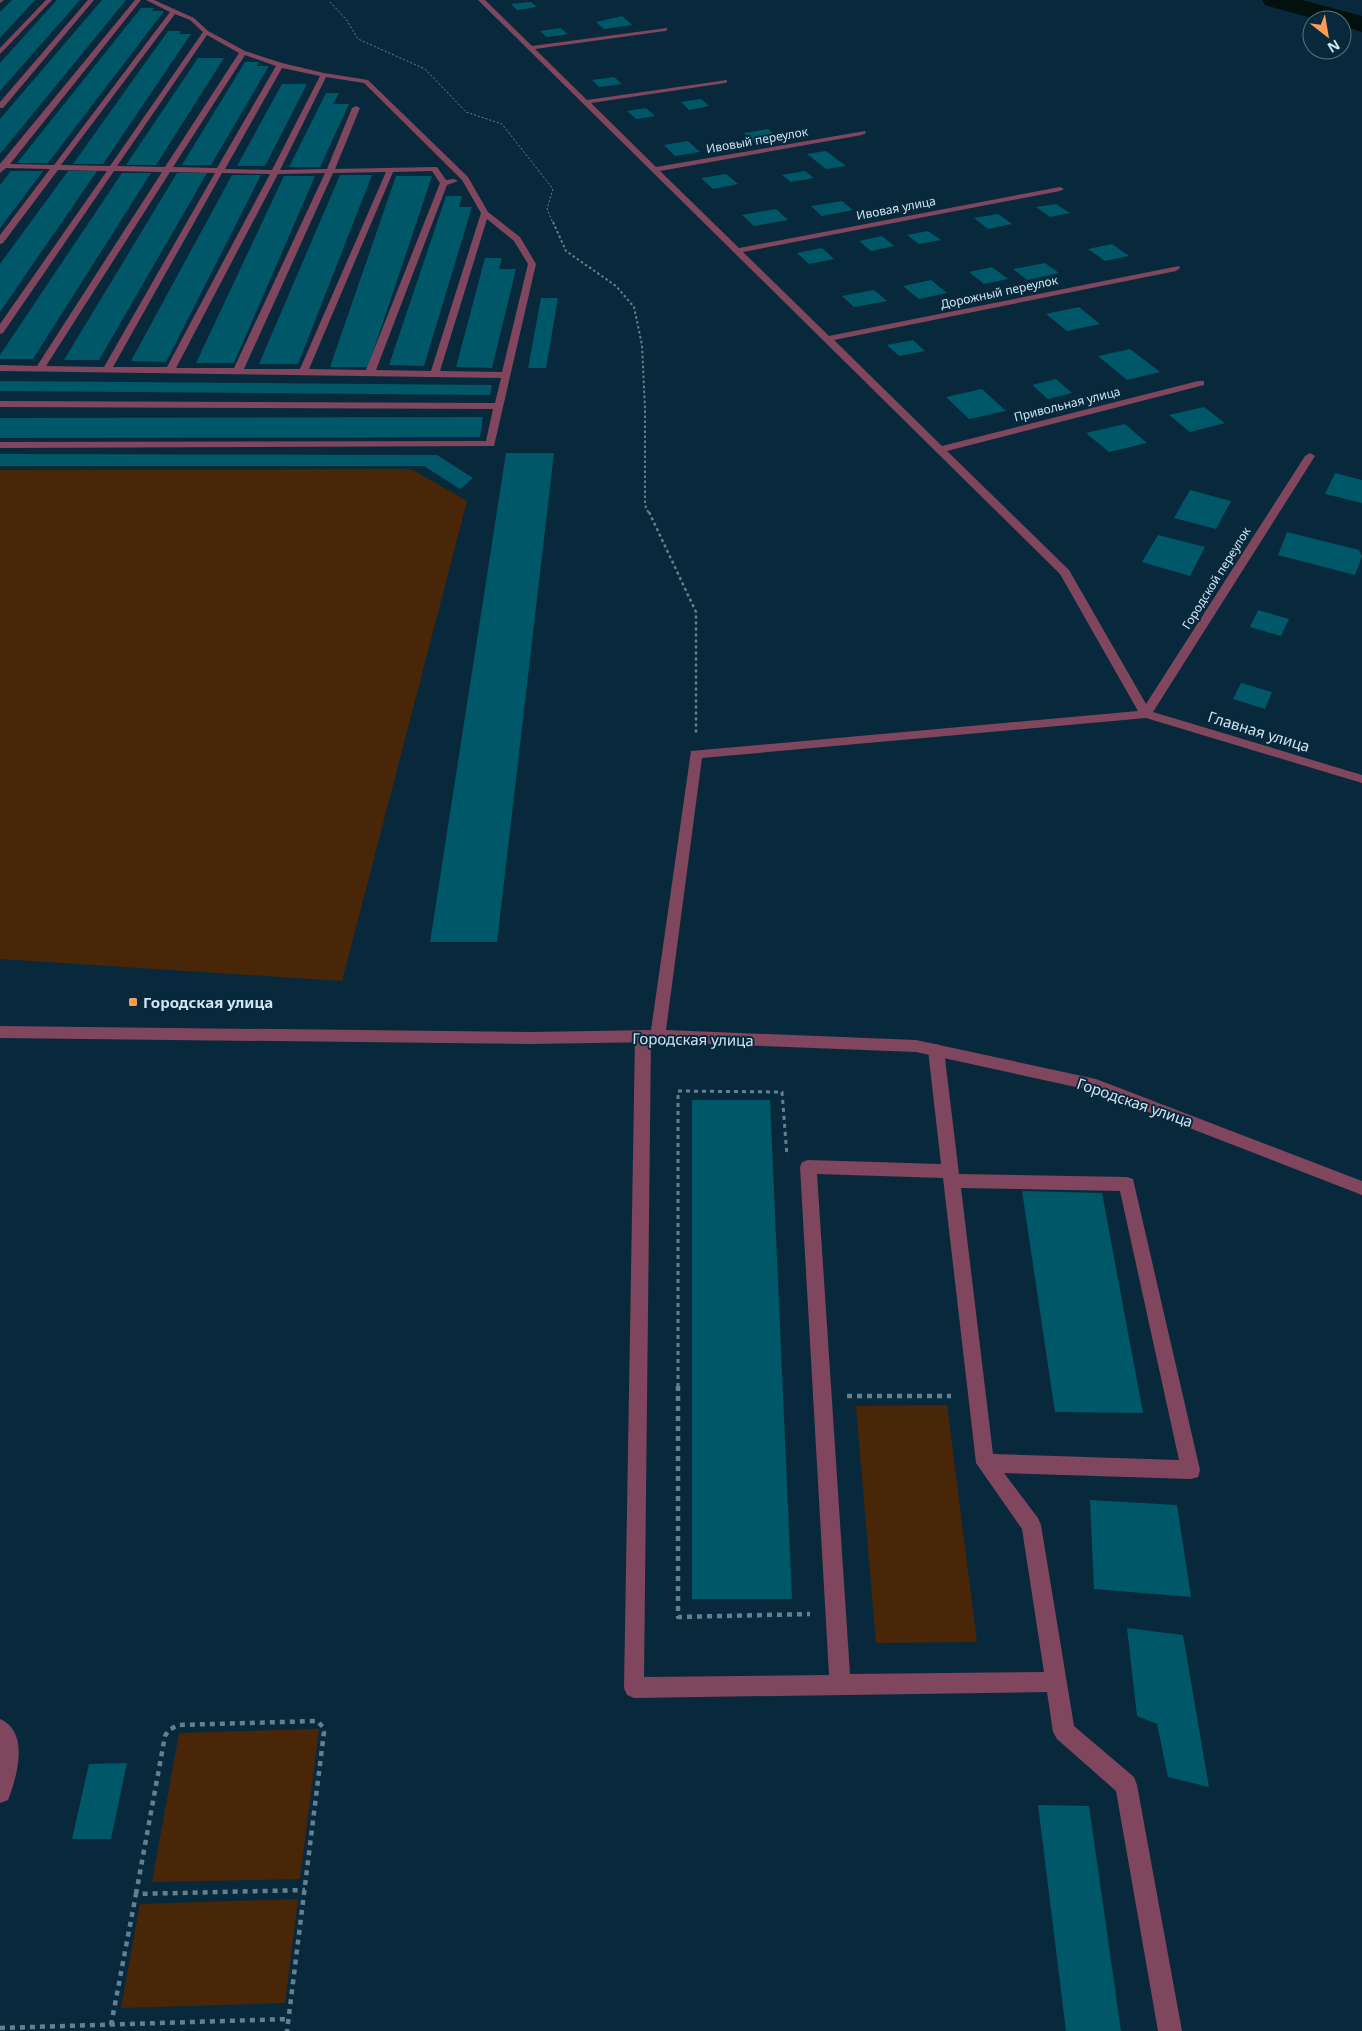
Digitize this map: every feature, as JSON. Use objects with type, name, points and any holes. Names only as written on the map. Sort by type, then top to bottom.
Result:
[{"type":"street","points":[[0,52],[49,0]]},
{"type":"street","points":[[0,106],[92,0]]},
{"type":"street","points":[[1,168],[138,0]]},
{"type":"street","points":[[0,445],[490,444],[532,264],[517,240],[485,212],[465,179],[366,81],[280,65],[243,52],[206,32],[192,19],[149,0]]},
{"type":"street","points":[[481,0],[656,169],[737,251],[1065,572],[1146,714],[696,754],[650,1036],[634,1688],[1057,1682]]},
{"type":"street","points":[[0,241],[174,11]]},
{"type":"street","points":[[531,48],[666,29]]},
{"type":"street","points":[[0,332],[206,32]]},
{"type":"street","points":[[40,368],[243,52]]},
{"type":"street","points":[[107,369],[280,65]]},
{"type":"street","points":[[170,370],[275,172],[324,74]]},
{"type":"street","points":[[586,102],[725,81]]},
{"type":"street","points":[[238,371],[330,172],[356,108]]},
{"type":"street","name":"Ивовый переулок","points":[[656,169],[862,133]]},
{"type":"street","points":[[1,168],[275,172],[434,169],[444,183]]},
{"type":"street","points":[[304,371],[390,171]]},
{"type":"street","points":[[444,183],[465,179]]},
{"type":"street","points":[[370,373],[444,183]]},
{"type":"street","name":"Ивовая улица","points":[[737,251],[1060,189]]},
{"type":"street","points":[[435,373],[485,212]]},
{"type":"street","name":"Дорожный переулок","points":[[827,339],[1176,268]]},
{"type":"street","points":[[0,368],[507,375]]},
{"type":"street","name":"Привольная улица","points":[[940,450],[1201,384]]},
{"type":"street","points":[[0,404],[499,406]]},
{"type":"street","name":"Городской переулок","points":[[1146,714],[1310,456]]},
{"type":"street","name":"Главная улица","points":[[1146,714],[1362,779]]},
{"type":"street","name":"Городская улица","points":[[0,1032],[539,1038],[650,1036],[916,1046],[1096,1085],[1362,1188]]},
{"type":"street","points":[[936,1050],[985,1462],[1031,1524],[1064,1732],[1126,1785],[1170,2031]]},
{"type":"street","points":[[840,1686],[808,1167],[1127,1184],[1191,1470],[985,1462]]},
{"type":"street","points":[[0,1730],[7,1741],[8,1761],[0,1792]]},
{"type":"path","points":[[330,2],[346,19],[358,39],[425,69],[466,112],[502,124],[553,189],[547,209],[566,251],[616,286],[634,307],[642,345],[645,504],[696,612],[696,754]]},
{"type":"path","points":[[808,1167],[788,1167],[782,1092],[678,1091],[678,1617],[813,1614]]},
{"type":"path","points":[[822,1397],[977,1395]]},
{"type":"path","points":[[111,2024],[165,1736],[169,1730],[178,1724],[317,1721],[323,1727],[324,1732],[287,2031]]},
{"type":"path","points":[[136,1894],[305,1890]]},
{"type":"path","points":[[0,2028],[289,2019]]},
{"type":"shaded area","points":[[411,469],[467,501],[342,981],[0,959],[0,470]]},
{"type":"shaded area","points":[[947,1405],[977,1642],[876,1643],[856,1406]]},
{"type":"shaded area","points":[[319,1729],[300,1879],[152,1882],[179,1733]]},
{"type":"shaded area","points":[[298,1899],[285,2003],[121,2008],[140,1904]]},
{"type":"building","points":[[12,0],[35,0],[0,38],[0,12]]},
{"type":"building","points":[[57,0],[80,0],[0,91],[0,63]]},
{"type":"building","points":[[102,0],[126,0],[0,154],[0,119]]},
{"type":"building","points":[[531,2],[537,7],[517,10],[511,4]]},
{"type":"building","points":[[141,8],[154,8],[151,11],[164,11],[48,163],[17,163]]},
{"type":"building","points":[[622,16],[632,25],[604,29],[596,22]]},
{"type":"building","points":[[560,28],[568,34],[547,37],[540,31]]},
{"type":"building","points":[[168,31],[181,31],[179,34],[191,34],[103,164],[73,164]]},
{"type":"building","points":[[198,58],[224,58],[156,165],[126,165]]},
{"type":"building","points":[[245,62],[259,62],[257,66],[269,66],[211,165],[182,165]]},
{"type":"building","points":[[614,77],[622,84],[599,87],[592,80]]},
{"type":"building","points":[[282,84],[307,84],[265,166],[237,166]]},
{"type":"building","points":[[326,93],[339,93],[333,104],[349,104],[320,167],[289,167]]},
{"type":"building","points":[[701,99],[709,106],[689,110],[681,102]]},
{"type":"building","points":[[646,108],[655,116],[636,119],[627,111]]},
{"type":"building","points":[[768,129],[780,139],[755,143],[744,133]]},
{"type":"building","points":[[688,141],[700,152],[675,156],[664,145]]},
{"type":"building","points":[[826,151],[846,166],[826,169],[807,154]]},
{"type":"building","points":[[11,171],[43,171],[0,228],[0,185]]},
{"type":"building","points":[[68,171],[97,171],[0,312],[0,264]]},
{"type":"building","points":[[805,171],[814,178],[791,182],[782,175]]},
{"type":"building","points":[[122,173],[151,173],[33,359],[0,359],[0,355]]},
{"type":"building","points":[[177,173],[207,173],[99,360],[64,360]]},
{"type":"building","points":[[726,174],[738,184],[713,189],[701,178]]},
{"type":"building","points":[[232,175],[261,175],[166,362],[131,361]]},
{"type":"building","points":[[340,175],[372,175],[298,364],[259,364]]},
{"type":"building","points":[[284,176],[315,176],[234,363],[196,363]]},
{"type":"building","points":[[396,176],[432,176],[368,367],[330,367]]},
{"type":"building","points":[[446,196],[462,196],[459,207],[472,207],[424,366],[389,365]]},
{"type":"building","points":[[842,201],[853,210],[822,216],[811,206]]},
{"type":"building","points":[[1056,204],[1070,213],[1050,217],[1036,207]]},
{"type":"building","points":[[776,209],[788,220],[754,226],[742,215]]},
{"type":"building","points":[[998,214],[1012,224],[988,229],[974,218]]},
{"type":"building","points":[[928,231],[941,240],[919,244],[907,235]]},
{"type":"building","points":[[882,236],[894,246],[871,251],[859,241]]},
{"type":"building","points":[[1112,244],[1129,256],[1105,261],[1088,249]]},
{"type":"building","points":[[822,248],[834,259],[809,264],[797,253]]},
{"type":"building","points":[[485,258],[502,258],[499,269],[516,269],[492,368],[456,367]]},
{"type":"building","points":[[1045,263],[1059,273],[1027,280],[1013,269]]},
{"type":"building","points":[[992,267],[1008,279],[984,284],[969,272]]},
{"type":"building","points":[[931,280],[947,293],[919,299],[903,286]]},
{"type":"building","points":[[874,290],[887,301],[854,307],[842,296]]},
{"type":"building","points":[[541,298],[558,298],[546,368],[528,368]]},
{"type":"building","points":[[1079,307],[1100,324],[1067,331],[1046,314]]},
{"type":"building","points":[[913,340],[925,351],[899,356],[887,345]]},
{"type":"building","points":[[1130,349],[1160,372],[1127,380],[1098,356]]},
{"type":"building","points":[[1056,379],[1072,393],[1048,399],[1032,385]]},
{"type":"building","points":[[0,381],[492,385],[490,395],[0,391]]},
{"type":"building","points":[[982,389],[1006,411],[969,419],[946,397]]},
{"type":"building","points":[[1204,407],[1225,423],[1190,432],[1169,415]]},
{"type":"building","points":[[483,417],[480,437],[0,438],[0,418]]},
{"type":"building","points":[[1125,424],[1147,443],[1109,452],[1086,433]]},
{"type":"building","points":[[506,453],[554,453],[497,942],[430,942]]},
{"type":"building","points":[[0,454],[437,455],[473,478],[460,489],[424,466],[0,466]]},
{"type":"building","points":[[1335,473],[1362,480],[1362,503],[1325,494]]},
{"type":"building","points":[[1190,490],[1231,501],[1216,529],[1174,518]]},
{"type":"building","points":[[1287,532],[1359,550],[1362,556],[1355,575],[1278,555]]},
{"type":"building","points":[[1158,535],[1205,547],[1190,576],[1142,562]]},
{"type":"building","points":[[1258,610],[1289,619],[1281,636],[1250,627]]},
{"type":"building","points":[[1241,683],[1272,692],[1265,709],[1233,699]]},
{"type":"building","points":[[692,1100],[770,1100],[792,1599],[692,1599]]},
{"type":"building","points":[[1022,1191],[1102,1193],[1143,1413],[1055,1412]]},
{"type":"building","points":[[1090,1500],[1177,1505],[1191,1597],[1094,1589]]},
{"type":"building","points":[[1127,1628],[1183,1635],[1209,1787],[1168,1777],[1157,1724],[1137,1716]]},
{"type":"building","points":[[127,1763],[111,1839],[72,1839],[89,1764]]},
{"type":"building","points":[[1038,1805],[1089,1806],[1121,2031],[1066,2031]]},
{"type":"waterway","points":[[1274,0],[1362,24]]},
{"type":"place","name":"Городская улица","points":[[133,1002]]}]
